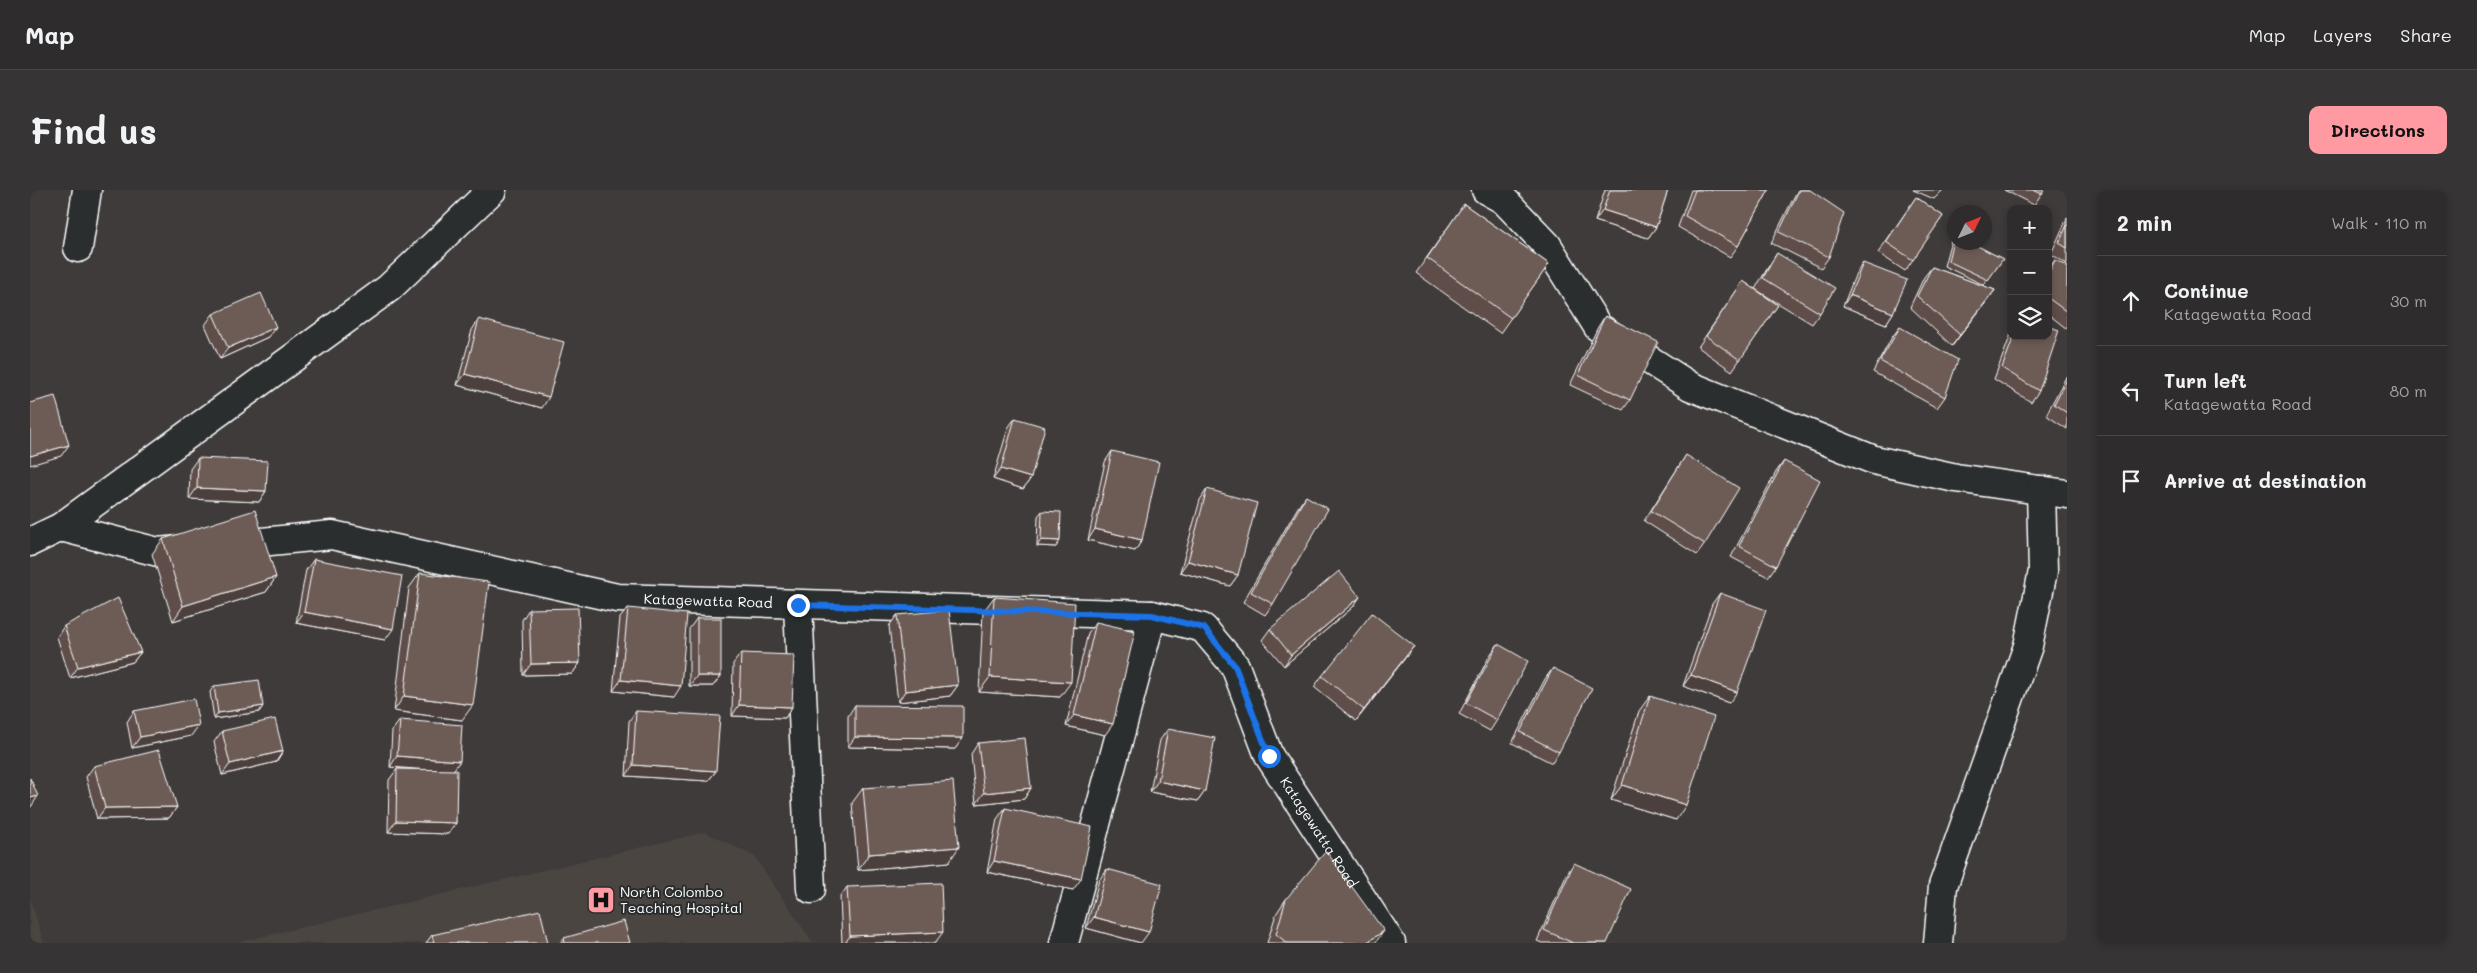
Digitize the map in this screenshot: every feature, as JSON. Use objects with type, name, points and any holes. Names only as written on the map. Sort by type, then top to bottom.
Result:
[{"type":"street","points":[[78,248],[87,190]]},
{"type":"street","points":[[30,542],[61,527],[389,288],[492,190]]},
{"type":"street","points":[[1486,190],[1504,200],[1547,245],[1598,327],[1690,386],[1874,460],[1956,478],[2054,492],[2043,571],[2028,646],[1943,886],[1938,943]]},
{"type":"street","name":"Katagewatta Road","points":[[61,527],[158,552],[332,535],[618,598],[1152,615],[1204,628],[1235,666],[1269,756],[1391,943]]},
{"type":"street","points":[[798,605],[811,889]]},
{"type":"street","points":[[1064,943],[1152,615]]},
{"type":"shaded area","name":"North Colombo Teaching Hospital","points":[[705,832],[754,856],[813,943],[235,943]]},
{"type":"shaded area","points":[[30,898],[44,943],[30,943]]},
{"type":"building","points":[[1610,190],[1668,190],[1656,227],[1603,210]]},
{"type":"building","points":[[1695,190],[1769,190],[1738,246],[1685,216]]},
{"type":"building","points":[[1799,190],[1810,190],[1844,213],[1829,257],[1779,232]]},
{"type":"building","points":[[2033,190],[2044,190],[2042,194]]},
{"type":"building","points":[[1916,197],[1943,216],[1913,260],[1886,242]]},
{"type":"building","points":[[1464,204],[1549,264],[1511,318],[1427,258]]},
{"type":"building","points":[[2067,225],[2067,248],[2059,243]]},
{"type":"building","points":[[1951,250],[1986,250],[2003,259],[1988,280],[1948,261]]},
{"type":"building","points":[[1777,253],[1835,288],[1820,313],[1763,278]]},
{"type":"building","points":[[2055,260],[2067,266],[2067,312],[2052,301],[2052,266]]},
{"type":"building","points":[[1863,263],[1907,280],[1893,313],[1850,295]]},
{"type":"building","points":[[1932,267],[1995,290],[1960,335],[1917,296]]},
{"type":"building","points":[[1743,281],[1778,305],[1740,360],[1706,336]]},
{"type":"building","points":[[261,293],[276,327],[228,348],[213,314]]},
{"type":"building","points":[[1605,316],[1658,342],[1630,400],[1578,375]]},
{"type":"building","points":[[479,319],[564,342],[549,397],[465,374]]},
{"type":"building","points":[[1900,327],[1958,360],[1945,397],[1880,361]]},
{"type":"building","points":[[2052,327],[2059,330],[2039,391],[2002,368],[2012,340],[2052,340]]},
{"type":"building","points":[[2067,379],[2067,413],[2054,404]]},
{"type":"building","points":[[55,396],[69,445],[30,456],[30,403]]},
{"type":"building","points":[[1015,418],[1045,427],[1031,478],[1001,469]]},
{"type":"building","points":[[1112,451],[1159,462],[1142,540],[1095,529]]},
{"type":"building","points":[[1686,455],[1739,488],[1705,544],[1651,511]]},
{"type":"building","points":[[198,458],[268,461],[266,491],[197,488]]},
{"type":"building","points":[[1784,461],[1820,480],[1776,566],[1739,546]]},
{"type":"building","points":[[1207,489],[1257,503],[1238,575],[1188,561]]},
{"type":"building","points":[[1306,496],[1328,509],[1273,604],[1251,592]]},
{"type":"building","points":[[255,510],[276,577],[183,606],[163,539]]},
{"type":"building","points":[[1042,511],[1061,512],[1060,541],[1041,540]]},
{"type":"building","points":[[314,559],[402,576],[393,629],[304,612]]},
{"type":"building","points":[[1339,571],[1360,597],[1291,655],[1270,629]]},
{"type":"building","points":[[420,573],[489,582],[473,705],[404,696]]},
{"type":"building","points":[[1720,593],[1766,610],[1737,692],[1691,675]]},
{"type":"building","points":[[994,597],[1075,603],[1071,682],[990,677]]},
{"type":"building","points":[[118,598],[141,652],[78,667],[64,626]]},
{"type":"building","points":[[578,608],[580,663],[531,664],[529,609]]},
{"type":"building","points":[[628,608],[687,614],[681,686],[621,680]]},
{"type":"building","points":[[949,610],[958,685],[905,691],[897,615]]},
{"type":"building","points":[[1372,613],[1414,646],[1364,710],[1322,676]]},
{"type":"building","points":[[697,618],[721,618],[721,676],[697,676]]},
{"type":"building","points":[[1096,622],[1135,631],[1113,724],[1074,715]]},
{"type":"building","points":[[1498,644],[1528,661],[1497,720],[1466,703]]},
{"type":"building","points":[[741,653],[794,655],[792,707],[739,705]]},
{"type":"building","points":[[1553,668],[1592,688],[1559,752],[1520,732]]},
{"type":"building","points":[[259,680],[263,706],[218,713],[214,686]]},
{"type":"building","points":[[1650,696],[1714,717],[1686,805],[1622,785]]},
{"type":"building","points":[[194,699],[199,725],[140,737],[134,711]]},
{"type":"building","points":[[855,705],[963,706],[963,738],[855,737]]},
{"type":"building","points":[[636,711],[720,716],[716,771],[633,765]]},
{"type":"building","points":[[275,719],[283,751],[230,764],[222,731]]},
{"type":"building","points":[[400,720],[462,725],[460,761],[397,756]]},
{"type":"building","points":[[1168,729],[1215,738],[1205,791],[1158,781]]},
{"type":"building","points":[[1025,738],[1031,788],[984,793],[978,743]]},
{"type":"building","points":[[159,750],[177,807],[105,808],[94,766]]},
{"type":"building","points":[[397,769],[457,770],[456,823],[396,821]]},
{"type":"building","points":[[30,778],[38,796],[30,798]]},
{"type":"building","points":[[953,781],[959,847],[869,854],[863,788]]},
{"type":"building","points":[[1005,808],[1092,827],[1081,879],[994,861]]},
{"type":"building","points":[[1326,851],[1384,931],[1366,943],[1287,943],[1276,934],[1286,899]]},
{"type":"building","points":[[1574,863],[1631,889],[1607,943],[1573,943],[1544,930]]},
{"type":"building","points":[[1107,869],[1162,884],[1149,932],[1094,917]]},
{"type":"building","points":[[941,883],[943,932],[850,936],[847,887]]},
{"type":"building","points":[[540,910],[548,943],[434,943],[432,935]]},
{"type":"building","points":[[624,921],[630,943],[565,943],[564,938]]},
{"type":"place","name":"North Colombo Teaching Hospital","points":[[601,900]]},
{"type":"route","points":[[798,605],[1152,615],[1204,628],[1235,666],[1269,756]]}]
